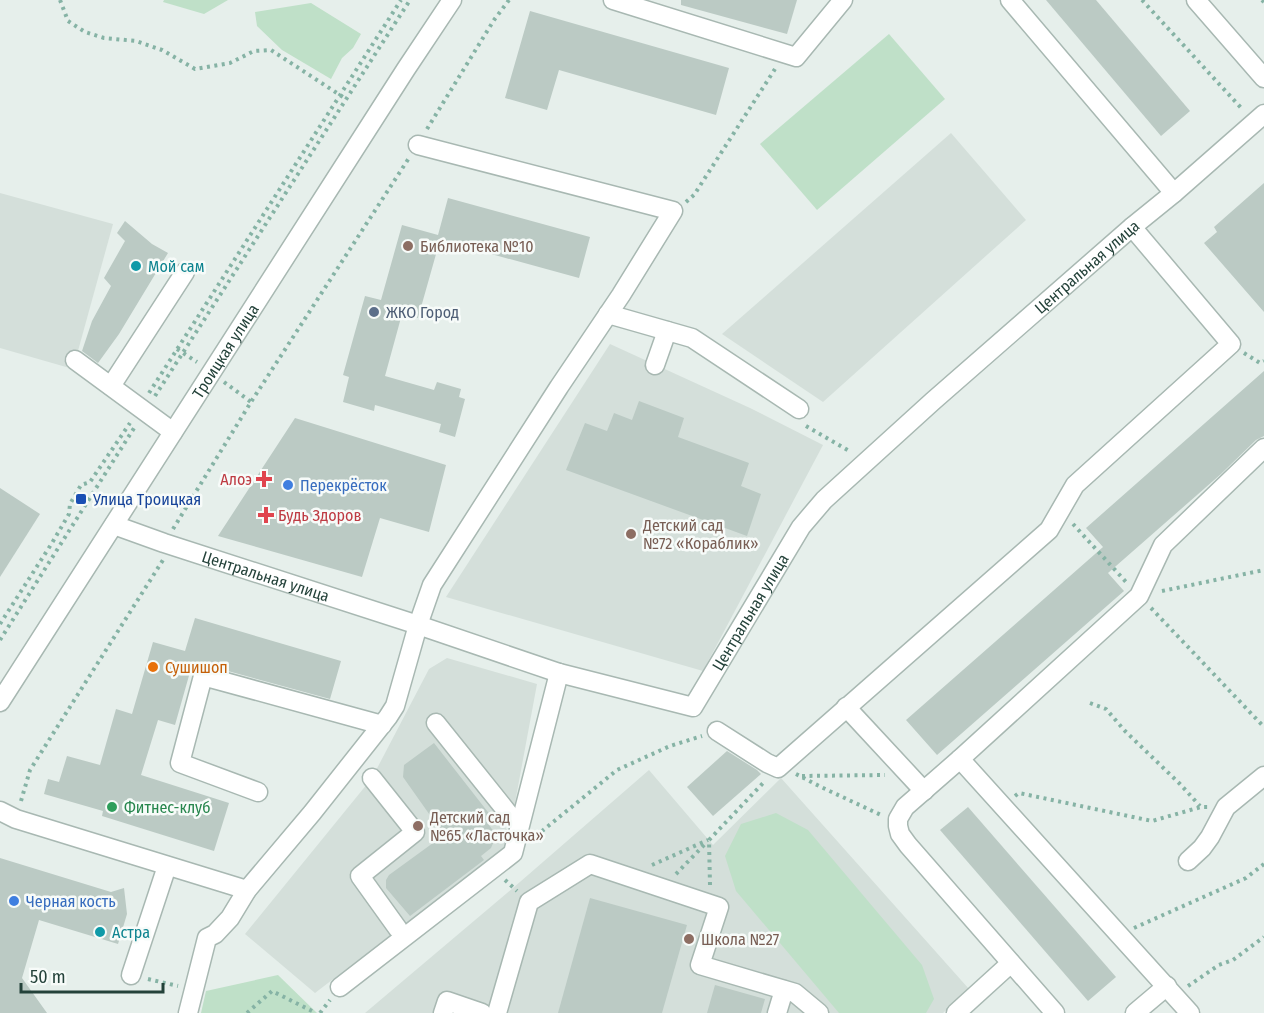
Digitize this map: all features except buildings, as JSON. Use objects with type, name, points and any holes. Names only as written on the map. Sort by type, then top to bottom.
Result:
[{"type":"street","name":"Троицкая улица","points":[[0,702],[452,0]]},
{"type":"street","points":[[613,0],[796,57],[843,0]]},
{"type":"street","points":[[1010,0],[1174,193]]},
{"type":"street","points":[[1196,0],[1264,78]]},
{"type":"street","name":"Центральная улица","points":[[114,525],[559,673],[693,707],[801,527],[824,500],[1132,227],[1259,118]]},
{"type":"street","points":[[188,1013],[207,938],[215,934],[231,918],[247,890],[388,717],[395,706],[432,585],[441,569],[673,211],[418,145]]},
{"type":"street","points":[[717,730],[766,763],[778,768],[1049,530],[1075,485],[1231,344],[1132,227]]},
{"type":"street","points":[[111,386],[185,272]]},
{"type":"street","points":[[608,314],[692,338],[799,409]]},
{"type":"street","points":[[655,365],[667,331]]},
{"type":"street","points":[[75,360],[111,386],[124,404],[173,432]]},
{"type":"street","points":[[1055,1013],[908,845],[900,834],[898,819],[905,807],[1139,596],[1163,544],[1264,448]]},
{"type":"street","points":[[340,987],[513,853],[559,673]]},
{"type":"street","points":[[258,792],[180,763],[203,676],[382,725]]},
{"type":"street","points":[[846,707],[924,791]]},
{"type":"street","points":[[436,723],[508,813]]},
{"type":"street","points":[[960,759],[1190,1013]]},
{"type":"street","points":[[372,778],[416,832],[360,876],[398,929]]},
{"type":"street","points":[[1188,861],[1206,843],[1226,807],[1260,787]]},
{"type":"street","points":[[8,815],[247,890]]},
{"type":"street","points":[[497,1013],[528,902],[590,864],[719,907],[700,964],[795,993],[819,1013]]},
{"type":"street","points":[[131,975],[167,866]]},
{"type":"street","points":[[956,1013],[1011,963]]},
{"type":"street","points":[[1135,1013],[1167,986]]},
{"type":"street","points":[[777,1013],[784,990]]},
{"type":"street","points":[[443,1013],[447,1001],[482,1013]]},
{"type":"path","points":[[60,0],[69,21],[85,32],[104,38],[136,41],[162,50],[195,69],[230,63],[254,51],[272,50],[346,99]]},
{"type":"path","points":[[401,0],[294,165],[300,171],[410,0]]},
{"type":"path","points":[[8,815],[30,770],[164,559],[165,543],[251,402],[418,145],[494,20],[509,0]]},
{"type":"path","points":[[1142,0],[1259,118]]},
{"type":"path","points":[[673,211],[694,195],[785,53]]},
{"type":"path","points":[[1060,511],[1264,727]]},
{"type":"path","points":[[1139,596],[1264,570]]},
{"type":"path","points":[[1090,703],[1106,709],[1201,807]]},
{"type":"path","points":[[513,853],[617,770],[670,746],[717,730]]},
{"type":"path","points":[[663,888],[778,768],[801,776],[879,814],[898,819]]},
{"type":"path","points":[[801,776],[908,774]]},
{"type":"path","points":[[1018,793],[1152,821],[1201,807],[1226,807]]},
{"type":"path","points":[[626,876],[709,840]]},
{"type":"path","points":[[709,840],[710,904]]},
{"type":"path","points":[[1120,934],[1246,878],[1264,864]]},
{"type":"path","points":[[494,868],[528,902]]},
{"type":"path","points":[[1167,986],[1186,988],[1219,964],[1233,960],[1264,937]]},
{"type":"path","points":[[131,975],[184,987]]},
{"type":"path","points":[[247,1013],[272,991],[316,1013]]},
{"type":"shaded area","points":[[951,133],[1026,220],[823,402],[722,334]]},
{"type":"shaded area","points":[[0,193],[113,224],[73,369],[0,348]]},
{"type":"shaded area","name":"Детский сад №72 «Кораблик»","points":[[610,344],[750,408],[823,445],[703,671],[446,597]]},
{"type":"shaded area","name":"Детский сад №65 «Ласточка»","points":[[447,658],[537,684],[514,808],[500,820],[508,831],[505,847],[315,993],[245,934],[372,778],[429,669]]},
{"type":"shaded area","name":"Школа №27","points":[[649,770],[713,845],[781,778],[969,989],[943,1013],[365,1013]]},
{"type":"green space","points":[[164,0],[228,0],[204,14],[163,2]]},
{"type":"green space","points":[[311,3],[361,34],[353,48],[342,58],[331,79],[282,50],[257,26],[255,12]]},
{"type":"green space","points":[[889,34],[945,99],[817,210],[760,144]]},
{"type":"green space","points":[[776,813],[808,830],[922,965],[934,999],[926,1013],[839,1013],[736,891],[725,856],[741,824]]},
{"type":"green space","points":[[278,975],[317,1013],[201,1013],[206,991]]},
{"type":"place","name":"Библиотека №10","points":[[408,246]]},
{"type":"place","name":"Мой сам","points":[[136,266]]},
{"type":"place","name":"ЖКО Город","points":[[374,312]]},
{"type":"place","name":"Алоэ","points":[[264,479]]},
{"type":"place","name":"Перекрёсток","points":[[288,485]]},
{"type":"place","name":"Улица Троицкая","points":[[81,499]]},
{"type":"place","name":"Будь Здоров","points":[[266,515]]},
{"type":"place","name":"Детский сад №72 «Кораблик»","points":[[631,534]]},
{"type":"place","name":"Сушишоп","points":[[153,667]]},
{"type":"place","name":"Фитнес-клуб","points":[[112,807]]},
{"type":"place","name":"Детский сад №65 «Ласточка»","points":[[418,826]]},
{"type":"place","name":"Черная кость","points":[[14,901]]},
{"type":"place","name":"Астра","points":[[100,932]]},
{"type":"place","name":"Школа №27","points":[[689,939]]}]
